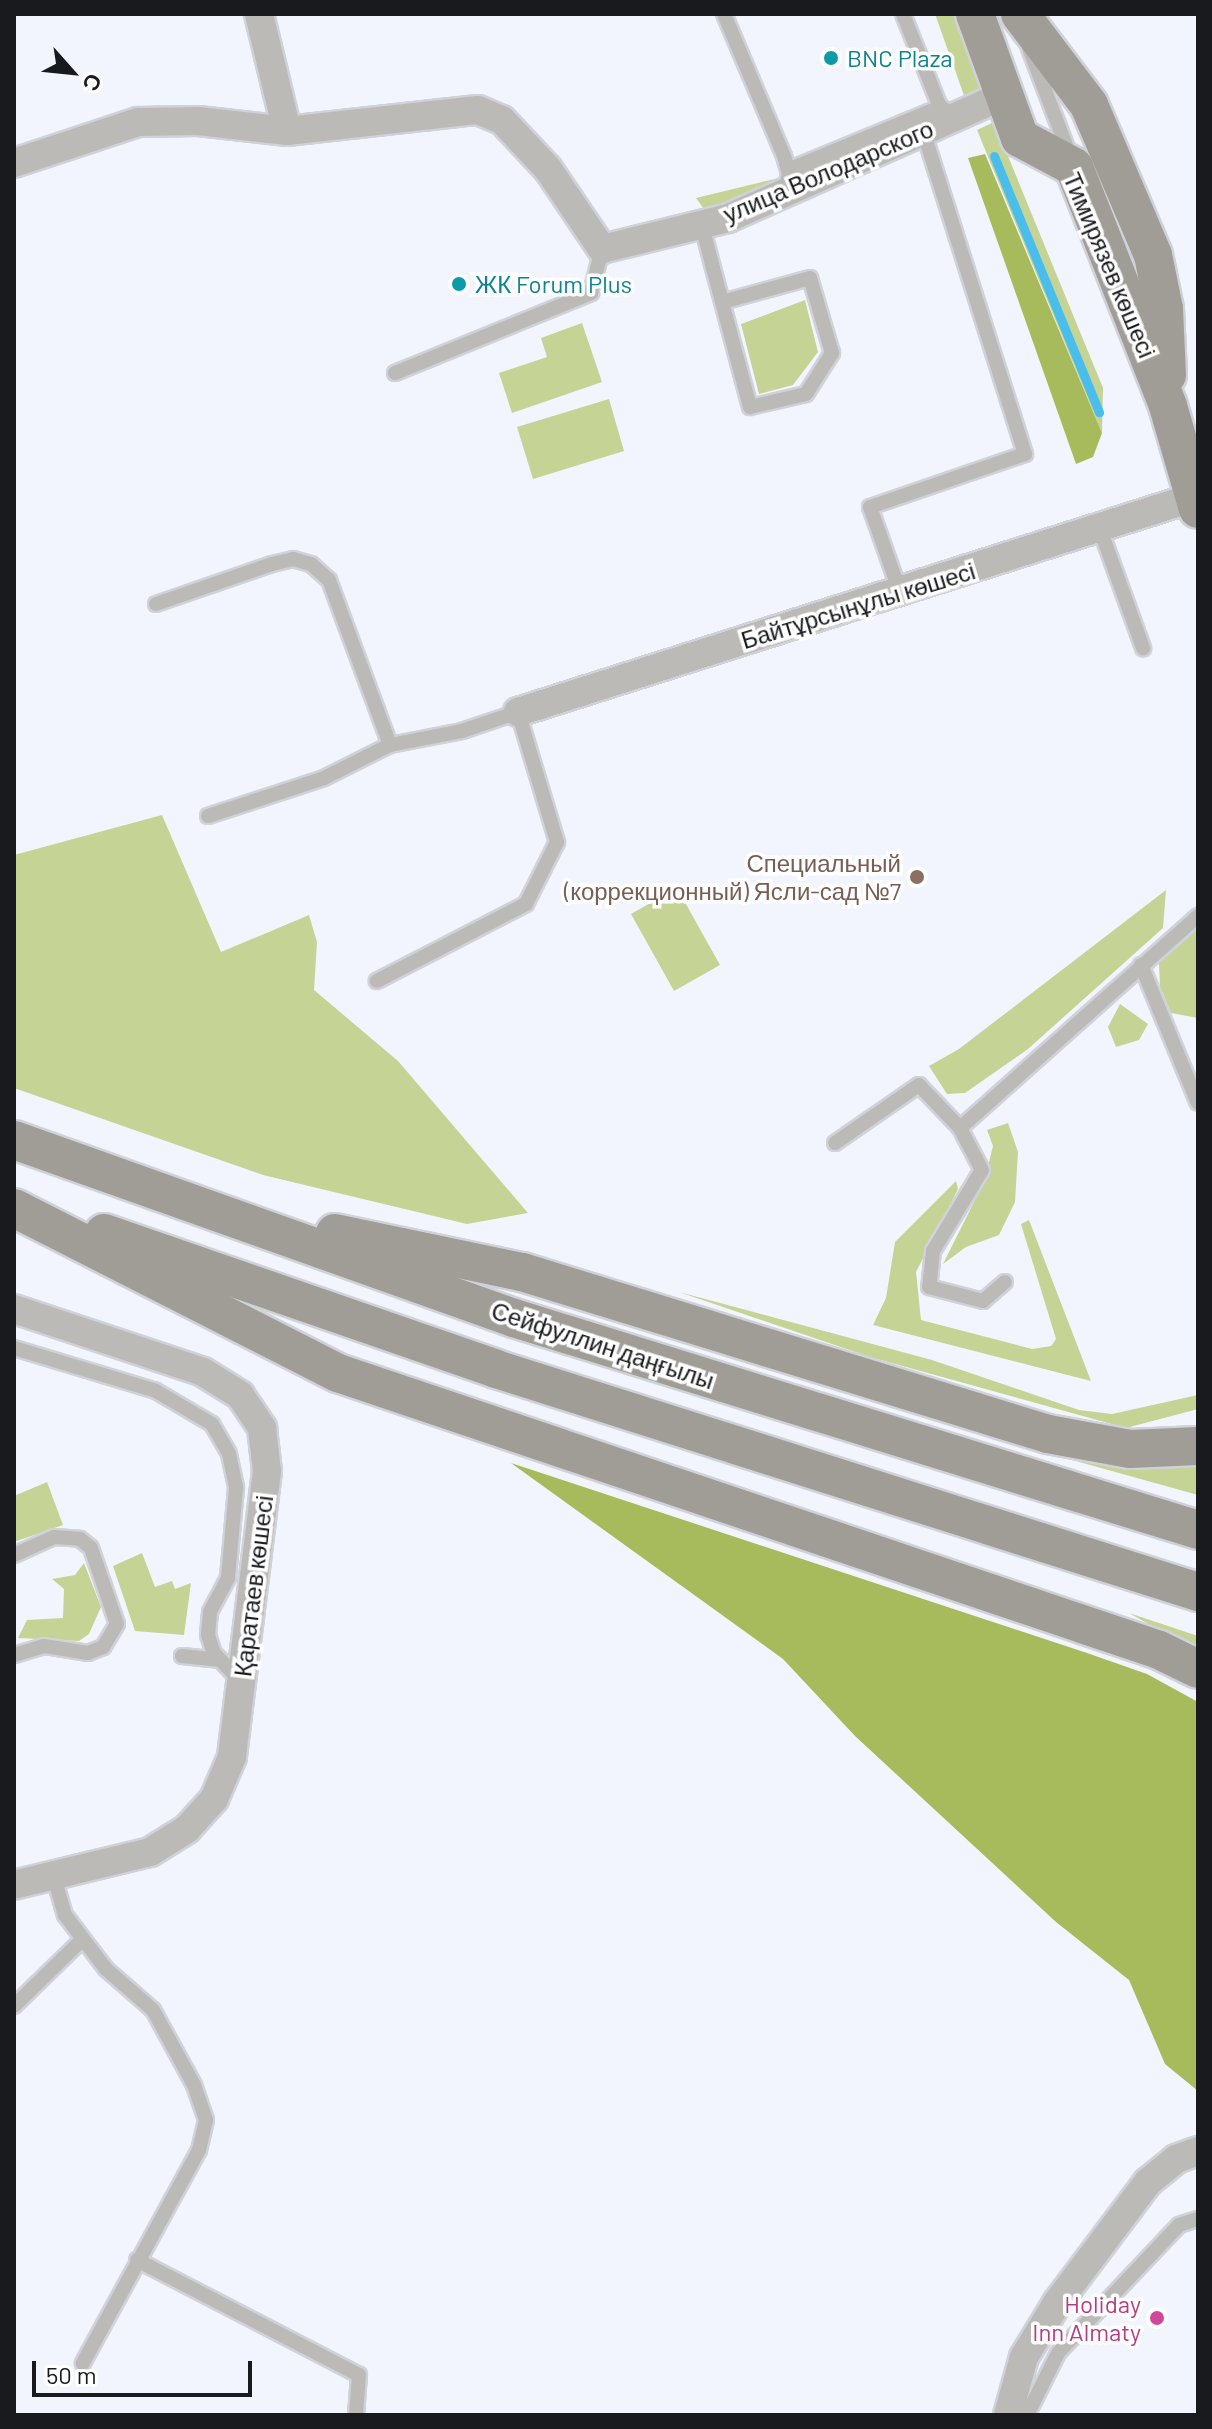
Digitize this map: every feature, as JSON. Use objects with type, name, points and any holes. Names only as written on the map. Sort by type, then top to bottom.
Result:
[{"type":"main road","name":"Тимирязев көшесі","points":[[975,14],[1020,138],[1074,167],[1168,406],[1197,501]]},
{"type":"main road","name":"Тимирязев көшесі","points":[[1018,14],[1089,105],[1153,255],[1164,309],[1168,406]]},
{"type":"main road","name":"Сейфуллин даңғылы","points":[[14,1140],[514,1318],[1198,1530]]},
{"type":"main road","points":[[200,1204],[522,1272],[1048,1434],[1130,1449],[1198,1446]]},
{"type":"main road","points":[[14,1205],[496,1369],[1198,1592]]},
{"type":"main road","points":[[14,1205],[338,1373],[1159,1650],[1198,1669]]},
{"type":"street","points":[[259,14],[287,131]]},
{"type":"street","name":"улица Володарского","points":[[602,249],[701,221],[728,218],[786,181],[923,131],[948,112],[1004,95]]},
{"type":"street","points":[[14,163],[138,122],[198,121],[287,131],[478,110],[502,120],[548,169],[602,249]]},
{"type":"street","name":"Байтұрсынұлы көшесі","points":[[518,712],[1197,501]]},
{"type":"street","name":"Қаратаев көшесі","points":[[14,1309],[203,1372],[240,1395],[262,1428],[267,1471],[232,1757],[214,1799],[187,1829],[150,1852],[14,1885]]},
{"type":"street","points":[[1008,2415],[1024,2357],[1057,2303],[1148,2182],[1176,2159],[1198,2151]]},
{"type":"lane","points":[[724,14],[786,181],[948,112],[903,14]]},
{"type":"lane","points":[[1018,14],[1074,167]]},
{"type":"lane","points":[[900,592],[870,507],[1025,454],[923,131]]},
{"type":"lane","points":[[701,221],[722,302],[750,407],[806,394],[832,353],[810,278],[722,302]]},
{"type":"lane","points":[[395,373],[591,293],[602,249]]},
{"type":"lane","points":[[1100,529],[1143,648]]},
{"type":"lane","points":[[156,604],[272,564],[293,559],[311,564],[329,580],[390,745]]},
{"type":"lane","points":[[208,816],[324,778],[390,745],[462,731],[518,712],[557,842],[526,904],[377,981]]},
{"type":"lane","points":[[960,1128],[1198,916]]},
{"type":"lane","points":[[1141,965],[1198,1103]]},
{"type":"lane","points":[[835,1143],[919,1085],[960,1128],[982,1170],[933,1251],[929,1287],[983,1301],[1005,1282]]},
{"type":"lane","points":[[14,1348],[156,1391],[212,1424],[229,1454],[236,1488],[228,1578],[210,1612],[208,1635],[221,1660],[241,1682]]},
{"type":"lane","points":[[14,1555],[54,1537],[80,1539],[91,1548],[117,1624],[103,1647],[88,1653],[44,1646],[14,1655]]},
{"type":"lane","points":[[182,1656],[221,1660]]},
{"type":"lane","points":[[54,1877],[65,1915],[106,1969],[153,2010],[194,2085],[206,2120],[199,2150],[83,2363]]},
{"type":"lane","points":[[14,2006],[83,1939]]},
{"type":"lane","points":[[1027,2415],[1058,2353],[1179,2225],[1198,2219]]},
{"type":"lane","points":[[137,2260],[359,2375],[356,2415]]},
{"type":"green space","points":[[935,14],[956,14],[984,94],[966,101]]},
{"type":"green space","points":[[994,122],[1103,388],[1102,433],[977,130]]},
{"type":"green space","points":[[985,154],[1102,433],[1093,457],[1076,464],[968,158]]},
{"type":"green space","points":[[783,177],[780,190],[709,216],[696,198]]},
{"type":"green space","points":[[805,300],[818,352],[793,385],[759,394],[741,324]]},
{"type":"green space","points":[[582,323],[602,382],[512,413],[499,373],[547,357],[541,338]]},
{"type":"green space","points":[[609,399],[624,451],[533,479],[517,427]]},
{"type":"green space","points":[[162,815],[221,952],[309,915],[317,942],[314,990],[398,1061],[528,1213],[467,1224],[263,1175],[14,1088],[14,855]]},
{"type":"green space","points":[[677,888],[720,965],[674,991],[631,914]]},
{"type":"green space","points":[[1166,890],[1163,928],[1028,1049],[965,1093],[947,1094],[929,1066],[959,1049]]},
{"type":"green space","points":[[1198,928],[1198,1018],[1171,1013],[1160,987],[1159,963]]},
{"type":"green space","points":[[1120,1004],[1148,1024],[1139,1040],[1116,1047],[1108,1027]]},
{"type":"green space","points":[[1008,1123],[1018,1152],[1015,1202],[999,1235],[966,1247],[943,1264],[984,1182],[993,1146],[987,1130]]},
{"type":"green space","points":[[956,1181],[958,1189],[916,1272],[921,1320],[1032,1349],[1051,1346],[1056,1339],[1021,1224],[1029,1220],[1091,1381],[873,1325],[886,1298],[895,1242]]},
{"type":"green space","points":[[679,1292],[932,1360],[1079,1410],[1112,1414],[1198,1395],[1198,1409],[1126,1428],[870,1357]]},
{"type":"green space","points":[[1065,1458],[1132,1465],[1198,1463],[1198,1495]]},
{"type":"green space","points":[[511,1463],[1087,1653],[1147,1674],[1198,1702],[1198,2091],[1165,2064],[1129,1980],[1056,1922],[855,1736],[783,1659]]},
{"type":"green space","points":[[47,1482],[63,1525],[14,1542],[14,1496]]},
{"type":"green space","points":[[142,1553],[155,1587],[172,1581],[175,1589],[191,1583],[184,1635],[135,1631],[113,1566]]},
{"type":"green space","points":[[84,1563],[101,1607],[89,1634],[79,1641],[18,1638],[27,1620],[63,1618],[64,1589],[52,1579],[75,1575]]},
{"type":"green space","points":[[1129,1613],[1198,1636],[1198,1652]]},
{"type":"waterway","points":[[994,156],[1099,412]]},
{"type":"place","name":"BNC Plaza","points":[[831,58]]},
{"type":"place","name":"ЖК Forum Plus","points":[[459,284]]},
{"type":"place","name":"Специальный (коррекционный) Ясли-сад №7","points":[[917,877]]},
{"type":"place","name":"Holiday Inn Almaty","points":[[1157,2318]]}]
